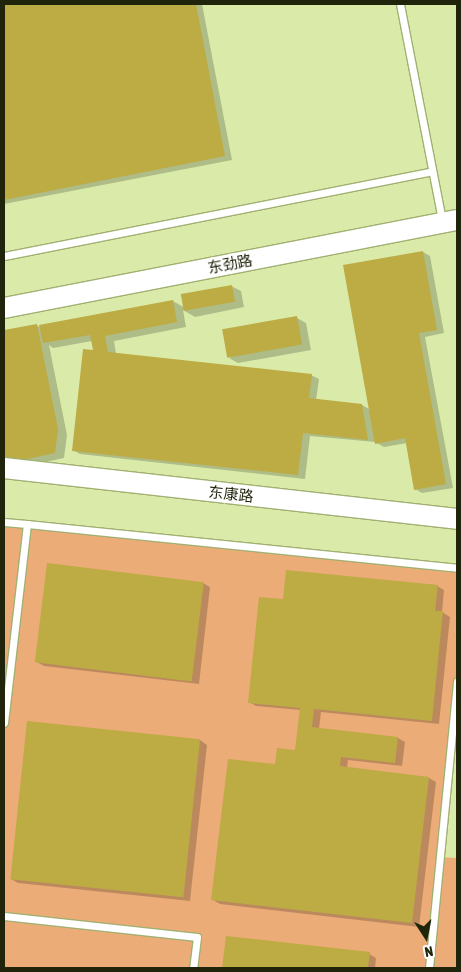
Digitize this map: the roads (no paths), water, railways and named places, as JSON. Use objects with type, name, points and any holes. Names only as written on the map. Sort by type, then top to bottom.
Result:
[{"type":"street","name":"东劲路","points":[[4,308],[450,222]]},
{"type":"street","name":"东康路","points":[[4,468],[457,519]]},
{"type":"lane","points":[[400,4],[432,171],[450,222]]},
{"type":"lane","points":[[4,256],[432,171]]},
{"type":"lane","points":[[4,522],[457,568]]},
{"type":"lane","points":[[4,722],[27,524]]},
{"type":"lane","points":[[429,968],[456,707],[457,681]]},
{"type":"lane","points":[[4,916],[197,937],[193,968]]}]
